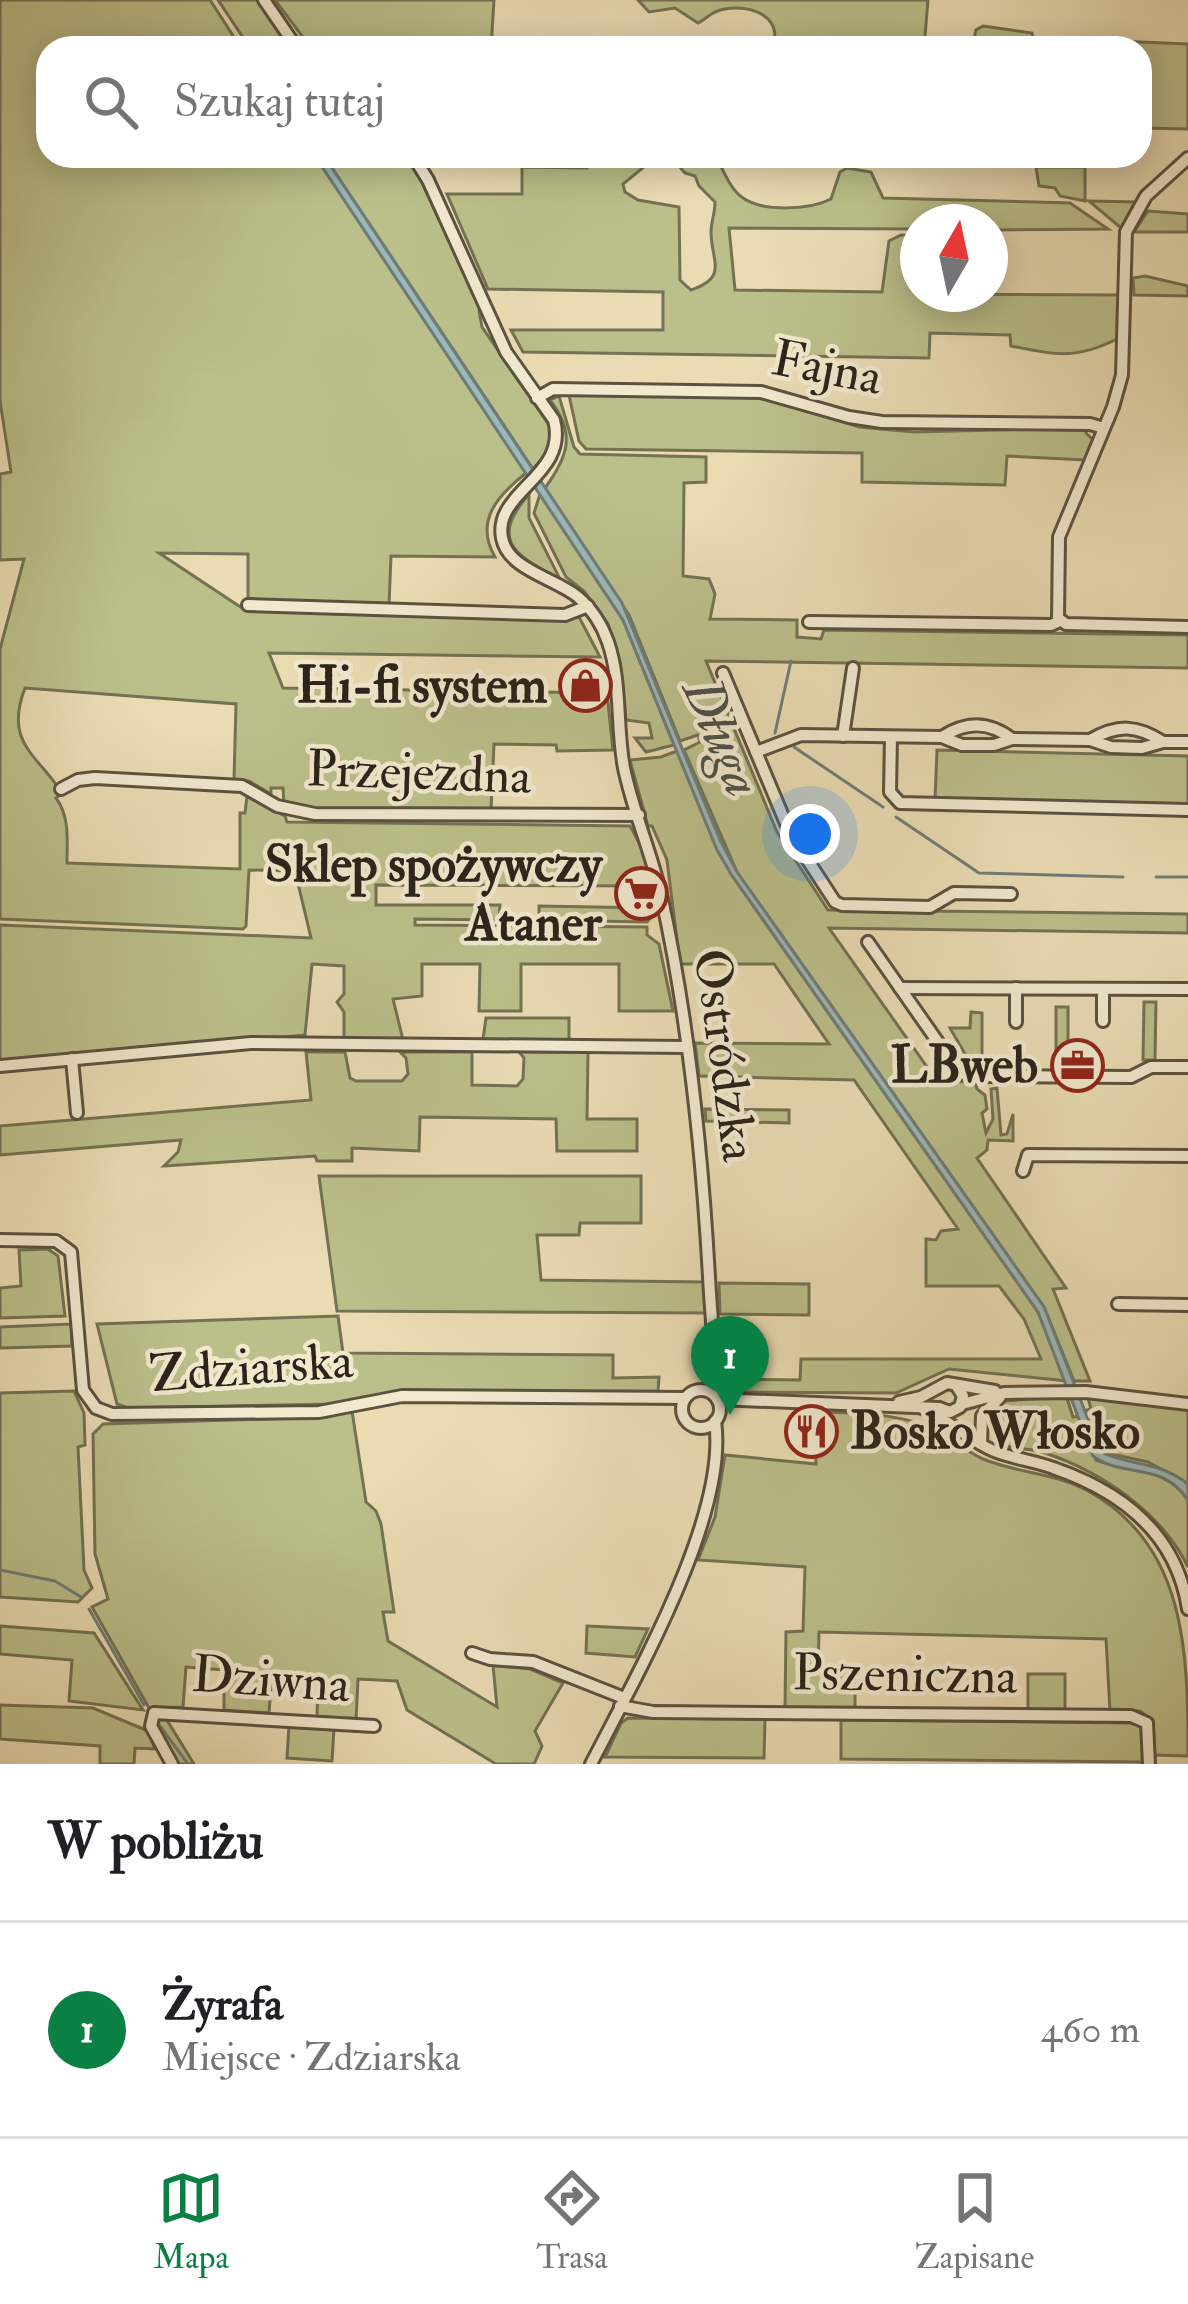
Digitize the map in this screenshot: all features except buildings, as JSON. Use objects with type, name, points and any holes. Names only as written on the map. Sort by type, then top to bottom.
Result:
[{"type":"street","points":[[264,0],[289,36]]},
{"type":"street","points":[[1063,623],[1057,614],[1059,537],[1117,395],[1124,365],[1126,232],[1146,196],[1188,158]]},
{"type":"street","points":[[420,168],[502,344],[554,420],[553,456],[502,520],[505,548],[514,560],[588,606]]},
{"type":"street","name":"Fajna","points":[[537,398],[553,389],[745,390],[776,394],[867,421],[1104,428]]},
{"type":"street","points":[[248,605],[565,614],[588,606]]},
{"type":"street","name":"Ostródzka","points":[[588,606],[606,637],[616,673],[624,766],[664,910],[686,1047],[701,1157],[719,1442],[698,1539],[591,1764]]},
{"type":"street","points":[[809,622],[1188,627]]},
{"type":"street","points":[[843,736],[853,668]]},
{"type":"street","points":[[723,673],[790,833],[835,902],[930,907],[954,893],[1012,894]]},
{"type":"street","points":[[942,737],[962,725],[977,725],[999,728],[1012,739]]},
{"type":"street","points":[[1090,740],[1106,730],[1127,728],[1149,731],[1163,742]]},
{"type":"street","points":[[756,752],[796,736],[942,737],[962,745],[994,745],[1012,739],[1090,740],[1142,748],[1188,742]]},
{"type":"street","points":[[891,736],[890,792],[900,803],[1188,810]]},
{"type":"street","name":"Przejezdna","points":[[61,789],[95,778],[239,786],[278,806],[315,814],[639,815]]},
{"type":"street","points":[[868,942],[956,1068],[974,1077],[1131,1077],[1151,1067],[1188,1066]]},
{"type":"street","points":[[900,988],[1188,989]]},
{"type":"street","points":[[1016,988],[1016,1022]]},
{"type":"street","points":[[1103,988],[1103,1021]]},
{"type":"street","points":[[0,1066],[251,1043],[686,1047]]},
{"type":"street","points":[[72,1060],[77,1113]]},
{"type":"street","points":[[1023,1172],[1028,1155],[1188,1156]]},
{"type":"street","name":"Zdziarska","points":[[0,1240],[56,1240],[70,1252],[83,1390],[96,1408],[112,1414],[319,1412],[391,1396],[650,1400],[684,1404],[691,1424],[703,1427]]},
{"type":"street","points":[[1118,1304],[1188,1305]]},
{"type":"street","points":[[894,1404],[936,1391],[943,1384],[1009,1393],[1086,1392],[1188,1404]]},
{"type":"street","points":[[956,1385],[979,1442]]},
{"type":"street","points":[[936,1391],[954,1425]]},
{"type":"street","points":[[684,1404],[757,1400],[942,1410],[1009,1393]]},
{"type":"street","points":[[979,1442],[986,1408],[1009,1393]]},
{"type":"street","points":[[703,1427],[714,1403]]},
{"type":"street","points":[[922,1408],[979,1442],[1072,1475],[1133,1510],[1171,1553],[1188,1609]]},
{"type":"street","name":"Ostródzka","points":[[703,1427],[714,1460]]},
{"type":"street","points":[[472,1653],[532,1662],[622,1702]]},
{"type":"street","name":"Pszeniczna","points":[[622,1702],[653,1712],[1131,1716],[1147,1723],[1149,1764]]},
{"type":"street","name":"Dziwna","points":[[168,1759],[149,1722],[154,1713],[163,1711],[374,1726]]},
{"type":"green space","points":[[0,0],[210,0],[233,36],[36,36],[36,168],[323,168],[526,473],[506,490],[488,520],[495,557],[391,556],[389,605],[248,601],[248,554],[159,553],[245,610],[579,617],[600,657],[269,653],[283,688],[607,693],[613,750],[557,751],[556,745],[494,744],[491,810],[317,809],[284,803],[283,788],[271,788],[271,794],[249,781],[234,780],[236,704],[25,688],[19,707],[21,735],[62,793],[56,798],[66,821],[67,863],[240,869],[240,813],[245,813],[247,796],[285,816],[287,822],[630,826],[652,886],[376,885],[376,905],[500,905],[499,920],[415,919],[415,925],[647,927],[647,935],[659,944],[673,1011],[619,1011],[619,964],[521,964],[521,1011],[479,1011],[480,964],[422,964],[422,996],[393,999],[403,1040],[344,1040],[344,1012],[337,1002],[344,994],[344,966],[312,964],[305,1035],[0,1063],[0,925],[311,938],[295,871],[249,870],[243,929],[0,919],[0,649],[24,559],[0,560],[0,474],[11,472],[0,401]]},
{"type":"green space","points":[[218,0],[259,0],[284,36],[242,36]]},
{"type":"green space","points":[[275,0],[494,0],[492,36],[302,36]]},
{"type":"green space","points":[[638,0],[928,0],[925,36],[774,36],[765,16],[746,9],[725,9],[698,23],[675,8],[649,12]]},
{"type":"green space","points":[[983,26],[1033,36],[975,36]]},
{"type":"green space","points":[[1152,43],[1188,44],[1188,129],[1152,128]]},
{"type":"green space","points":[[332,168],[415,168],[481,309],[482,327],[551,428],[550,446],[533,469]]},
{"type":"green space","points":[[522,168],[643,168],[623,184],[625,192],[638,200],[679,207],[680,280],[691,290],[714,274],[715,202],[695,176],[680,168],[722,168],[738,194],[752,203],[774,207],[831,199],[840,172],[847,168],[871,172],[883,198],[1070,203],[1108,229],[1008,230],[1008,204],[900,204],[900,229],[729,228],[735,290],[882,292],[889,241],[900,236],[900,312],[1008,312],[1008,294],[1122,295],[1119,338],[1066,354],[1011,346],[1010,335],[930,333],[929,358],[523,352],[511,330],[663,330],[663,292],[488,289],[447,194],[522,194]]},
{"type":"green space","points":[[1036,168],[1085,168],[1085,201],[1039,186]]},
{"type":"green space","points":[[1089,201],[1135,202],[1121,228]]},
{"type":"green space","points":[[1148,211],[1188,214],[1188,232],[1134,232]]},
{"type":"green space","points":[[1145,276],[1188,286],[1188,296],[1134,295],[1133,278]]},
{"type":"green space","points":[[569,395],[755,397],[859,427],[914,432],[1087,428],[1093,440],[1085,460],[1007,456],[1005,485],[862,482],[862,453],[586,449],[579,441]]},
{"type":"green space","points":[[559,396],[580,454],[706,457],[706,482],[684,483],[683,576],[709,579],[715,594],[710,619],[797,620],[797,637],[821,639],[824,630],[1188,635],[1188,668],[706,661],[777,832],[828,910],[1188,914],[1188,933],[829,928],[937,1081],[975,1082],[985,1095],[986,1133],[993,1119],[991,1089],[997,1088],[1001,1135],[1007,1134],[1013,1114],[1013,1141],[988,1140],[987,1150],[977,1158],[1066,1288],[1053,1289],[1090,1381],[1074,1381],[1044,1307],[737,872],[684,750],[700,742],[698,735],[680,741],[629,615],[545,488],[566,445],[564,424],[550,400]]},
{"type":"green space","points":[[529,494],[529,518],[560,579],[520,554],[509,536],[510,524]]},
{"type":"green space","points":[[540,494],[623,620],[674,745],[646,752],[635,738],[652,738],[649,723],[626,720],[620,662],[608,624],[584,591],[566,577],[534,513]]},
{"type":"green space","points":[[937,750],[1188,756],[1188,806],[935,800]]},
{"type":"green space","points":[[677,751],[731,874],[1038,1312],[1067,1381],[949,1369],[896,1393],[732,1392],[725,1388],[724,1379],[800,1380],[801,1359],[1041,1359],[1024,1319],[999,1286],[926,1286],[926,1239],[936,1240],[941,1231],[958,1229],[854,1080],[699,1076],[695,1043],[829,1044],[774,964],[680,964],[667,860],[648,826],[630,760]]},
{"type":"green space","points":[[539,906],[652,908],[653,915],[647,922],[539,920]]},
{"type":"green space","points":[[1144,1002],[1156,1002],[1155,1060],[1143,1060]]},
{"type":"green space","points":[[1056,1007],[1068,1007],[1068,1065],[1056,1065]]},
{"type":"green space","points":[[971,1012],[982,1013],[982,1068],[973,1068],[950,1028],[970,1028]]},
{"type":"green space","points":[[486,1018],[569,1018],[569,1040],[483,1039]]},
{"type":"green space","points":[[306,1052],[345,1052],[350,1078],[356,1081],[402,1081],[408,1074],[400,1052],[472,1052],[472,1085],[517,1086],[523,1079],[524,1058],[519,1052],[588,1052],[587,1119],[637,1119],[637,1151],[557,1151],[556,1119],[420,1117],[419,1151],[352,1148],[352,1161],[317,1161],[315,1156],[164,1166],[178,1152],[181,1140],[0,1155],[0,1126],[311,1100]]},
{"type":"green space","points":[[705,1109],[789,1110],[789,1123],[706,1121]]},
{"type":"green space","points":[[319,1176],[641,1176],[641,1223],[580,1223],[579,1235],[537,1235],[541,1280],[705,1282],[707,1313],[337,1311]]},
{"type":"green space","points":[[48,1249],[58,1256],[65,1316],[0,1318],[0,1288],[21,1286],[19,1250]]},
{"type":"green space","points":[[719,1283],[809,1284],[809,1315],[720,1314]]},
{"type":"green space","points":[[338,1316],[343,1353],[613,1355],[613,1378],[659,1377],[658,1391],[387,1393],[336,1404],[128,1408],[117,1404],[97,1324]]},
{"type":"green space","points":[[71,1324],[72,1346],[0,1348],[0,1327]]},
{"type":"green space","points":[[74,1391],[84,1413],[85,1445],[78,1447],[84,1570],[92,1588],[78,1602],[0,1597],[0,1393]]},
{"type":"green space","points":[[1067,1398],[1073,1417],[1079,1416],[1096,1460],[1158,1476],[1188,1500],[1188,1567],[1163,1529],[1108,1483],[1045,1453],[1000,1444],[996,1425],[987,1415],[1004,1401]]},
{"type":"green space","points":[[1088,1398],[1188,1409],[1188,1484],[1148,1462],[1101,1452],[1084,1411],[1091,1409]]},
{"type":"green space","points":[[352,1411],[366,1502],[381,1524],[394,1612],[383,1612],[388,1641],[497,1707],[493,1665],[530,1669],[563,1683],[535,1731],[542,1746],[534,1764],[496,1764],[407,1710],[397,1681],[358,1679],[356,1720],[317,1717],[318,1676],[272,1673],[269,1713],[224,1710],[224,1670],[186,1667],[183,1707],[149,1708],[92,1607],[108,1599],[95,1554],[93,1434],[103,1424],[326,1417]]},
{"type":"green space","points":[[814,1415],[889,1417],[929,1426],[983,1459],[1075,1485],[1121,1514],[1145,1541],[1175,1606],[1186,1679],[1188,1756],[1155,1755],[1152,1720],[1140,1711],[1110,1711],[1106,1639],[819,1632],[818,1672],[855,1673],[855,1708],[785,1707],[786,1632],[803,1631],[805,1567],[698,1560],[715,1517],[725,1455],[816,1464]]},
{"type":"green space","points":[[0,1626],[94,1633],[143,1710],[69,1701],[72,1660],[0,1654]]},
{"type":"green space","points":[[587,1626],[648,1629],[635,1657],[586,1653]]},
{"type":"green space","points":[[1028,1674],[1065,1674],[1065,1710],[1028,1710]]},
{"type":"green space","points":[[0,1705],[93,1708],[148,1731],[155,1749],[135,1748],[134,1764],[100,1764],[100,1746],[0,1739]]},
{"type":"green space","points":[[156,1716],[165,1717],[194,1764],[178,1764],[159,1735]]},
{"type":"green space","points":[[628,1718],[765,1719],[764,1758],[605,1757]]},
{"type":"green space","points":[[841,1720],[1136,1723],[1143,1729],[1142,1762],[841,1759]]},
{"type":"green space","points":[[289,1725],[334,1728],[332,1761],[287,1758]]},
{"type":"water","points":[[323,168],[332,168],[622,603],[737,872],[1044,1307],[1101,1452],[1176,1476],[1188,1484],[1188,1500],[1166,1479],[1093,1456],[1038,1312],[717,850],[623,620]]},
{"type":"waterway","name":"Długa","points":[[775,733],[791,661]]},
{"type":"waterway","points":[[794,747],[883,807]]},
{"type":"waterway","points":[[896,817],[979,873],[1123,877]]},
{"type":"waterway","points":[[1156,877],[1188,877]]},
{"type":"waterway","points":[[0,1570],[55,1581],[81,1597]]},
{"type":"waterway","points":[[89,1609],[144,1705]]},
{"type":"waterway","points":[[157,1722],[188,1764]]},
{"type":"place","name":"Hi-fi system","points":[[586,686]]},
{"type":"place","name":"Sklep spożywczy Ataner","points":[[641,894]]},
{"type":"place","name":"LBweb","points":[[1077,1066]]},
{"type":"place","name":"Żyrafa","points":[[730,1415]]},
{"type":"place","name":"Bosko Włosko","points":[[811,1432]]}]
